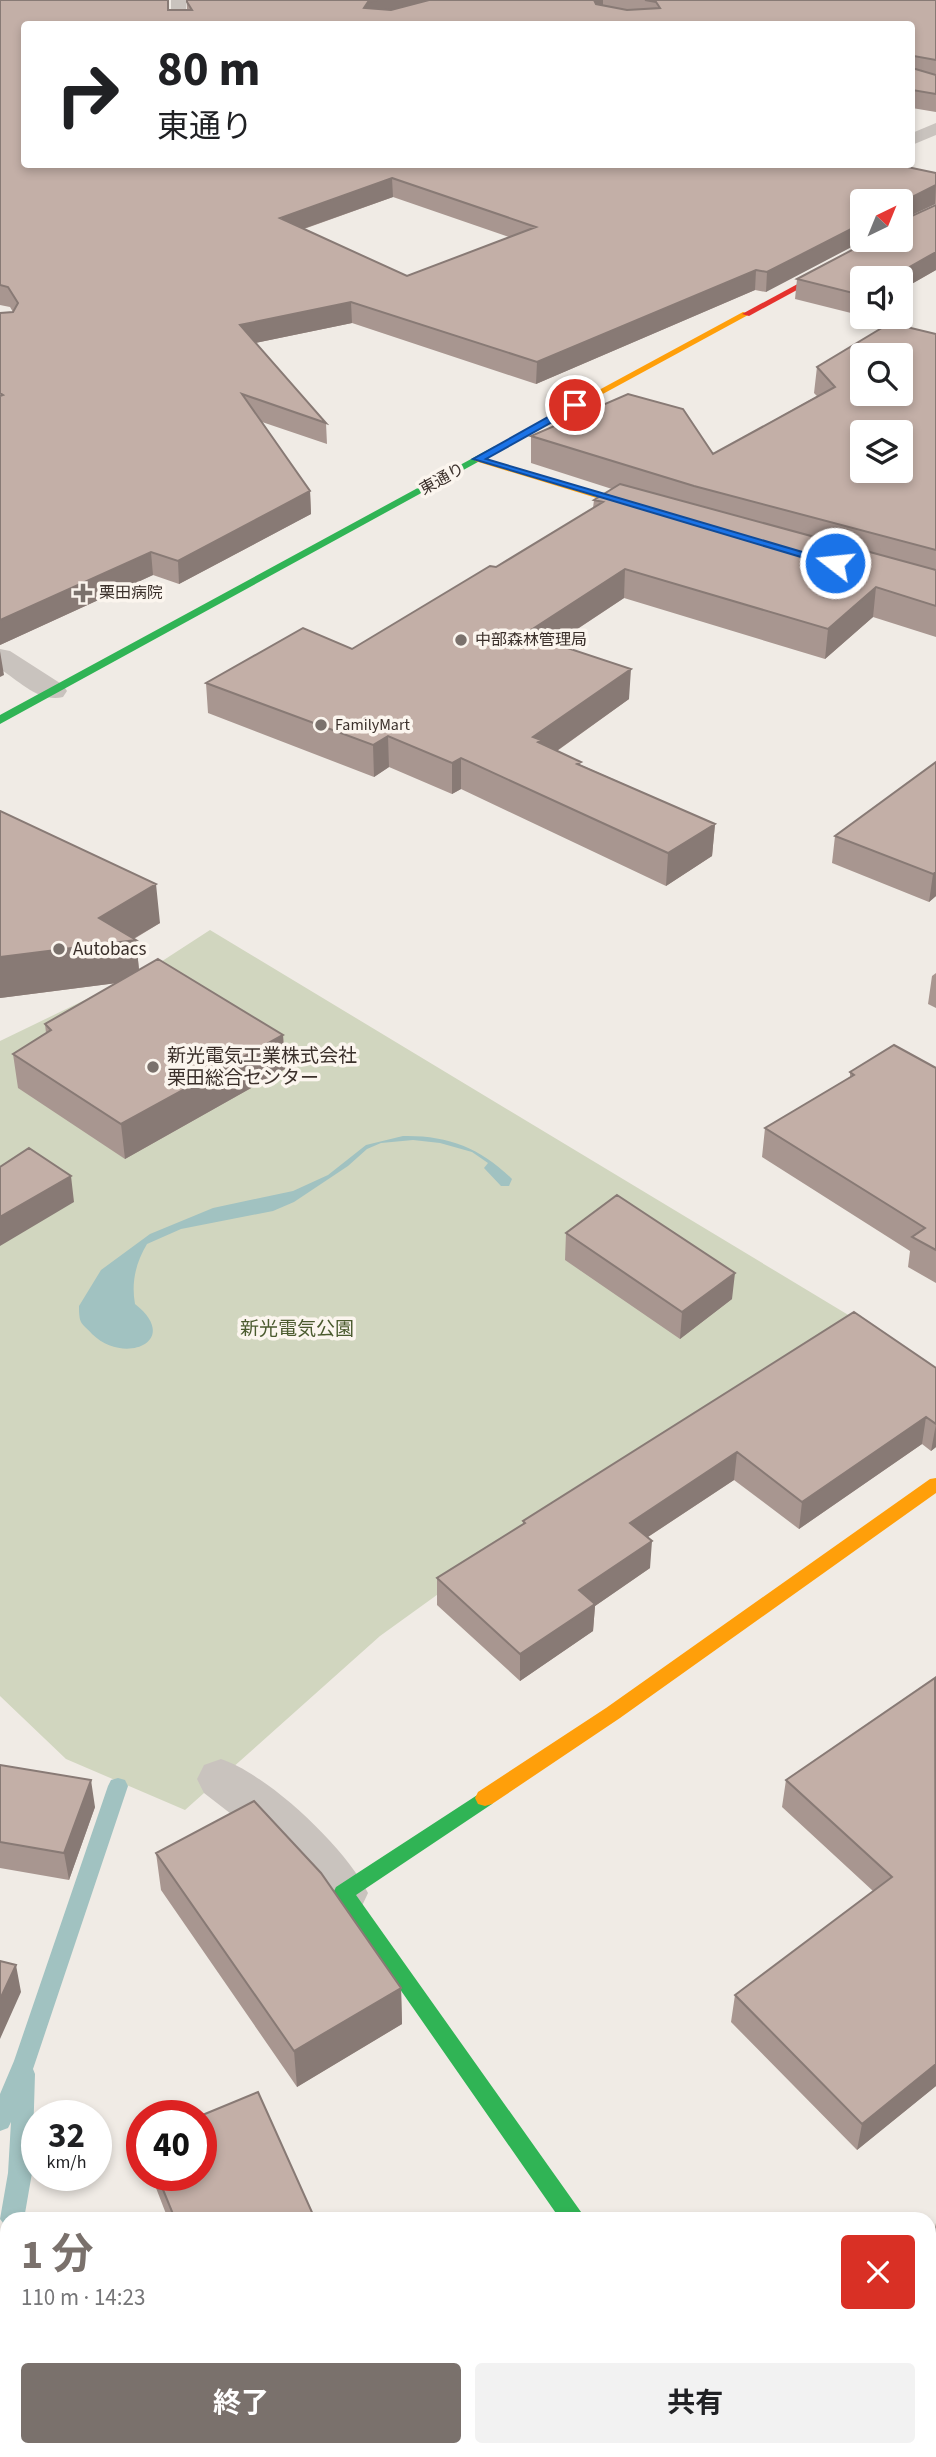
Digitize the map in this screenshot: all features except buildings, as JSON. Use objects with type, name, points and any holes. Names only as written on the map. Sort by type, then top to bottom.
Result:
[{"type":"street","points":[[177,21],[179,0]]},
{"type":"street","points":[[915,138],[936,128]]},
{"type":"street","name":"東通り","points":[[0,720],[863,252]]},
{"type":"street","points":[[478,459],[670,517]]},
{"type":"street","points":[[0,657],[53,691]]},
{"type":"street","points":[[342,1893],[612,1713],[936,1485]]},
{"type":"street","points":[[221,1779],[284,1826],[342,1893],[569,2212]]},
{"type":"green space","name":"新光電気公園","points":[[210,930],[860,1322],[513,1540],[380,1636],[185,1810],[66,1759],[0,1696],[0,1041],[153,967]]},
{"type":"water","points":[[403,1136],[449,1141],[475,1152],[512,1179],[509,1186],[501,1186],[484,1168],[488,1163],[472,1152],[440,1143],[413,1140],[381,1143],[367,1149],[348,1166],[294,1202],[273,1211],[181,1229],[147,1244],[137,1265],[134,1280],[135,1304],[148,1317],[153,1329],[151,1338],[143,1345],[119,1348],[105,1343],[81,1322],[79,1306],[101,1270],[150,1234],[213,1208],[293,1191],[328,1175],[366,1145]]},
{"type":"waterway","points":[[0,2121],[25,2061],[118,1786]]},
{"type":"waterway","points":[[13,2212],[20,2173],[24,2074]]},
{"type":"traffic: fast","points":[[0,720],[495,449]]},
{"type":"traffic: fast","points":[[485,1798],[343,1893],[569,2212]]},
{"type":"traffic: slow","points":[[495,449],[746,314]]},
{"type":"traffic: slow","points":[[478,459],[650,511]]},
{"type":"traffic: slow","points":[[485,1798],[613,1713],[936,1484]]},
{"type":"traffic: jam","points":[[746,314],[862,252]]},
{"type":"place","name":"栗田病院","points":[[83,593]]},
{"type":"place","name":"中部森林管理局","points":[[461,640]]},
{"type":"place","name":"FamilyMart","points":[[321,725]]},
{"type":"place","name":"Autobacs","points":[[59,949]]},
{"type":"place","name":"新光電気工業株式会社 栗田総合センター","points":[[153,1067]]},
{"type":"route","points":[[575,405],[478,459],[683,521],[835,563]]}]
